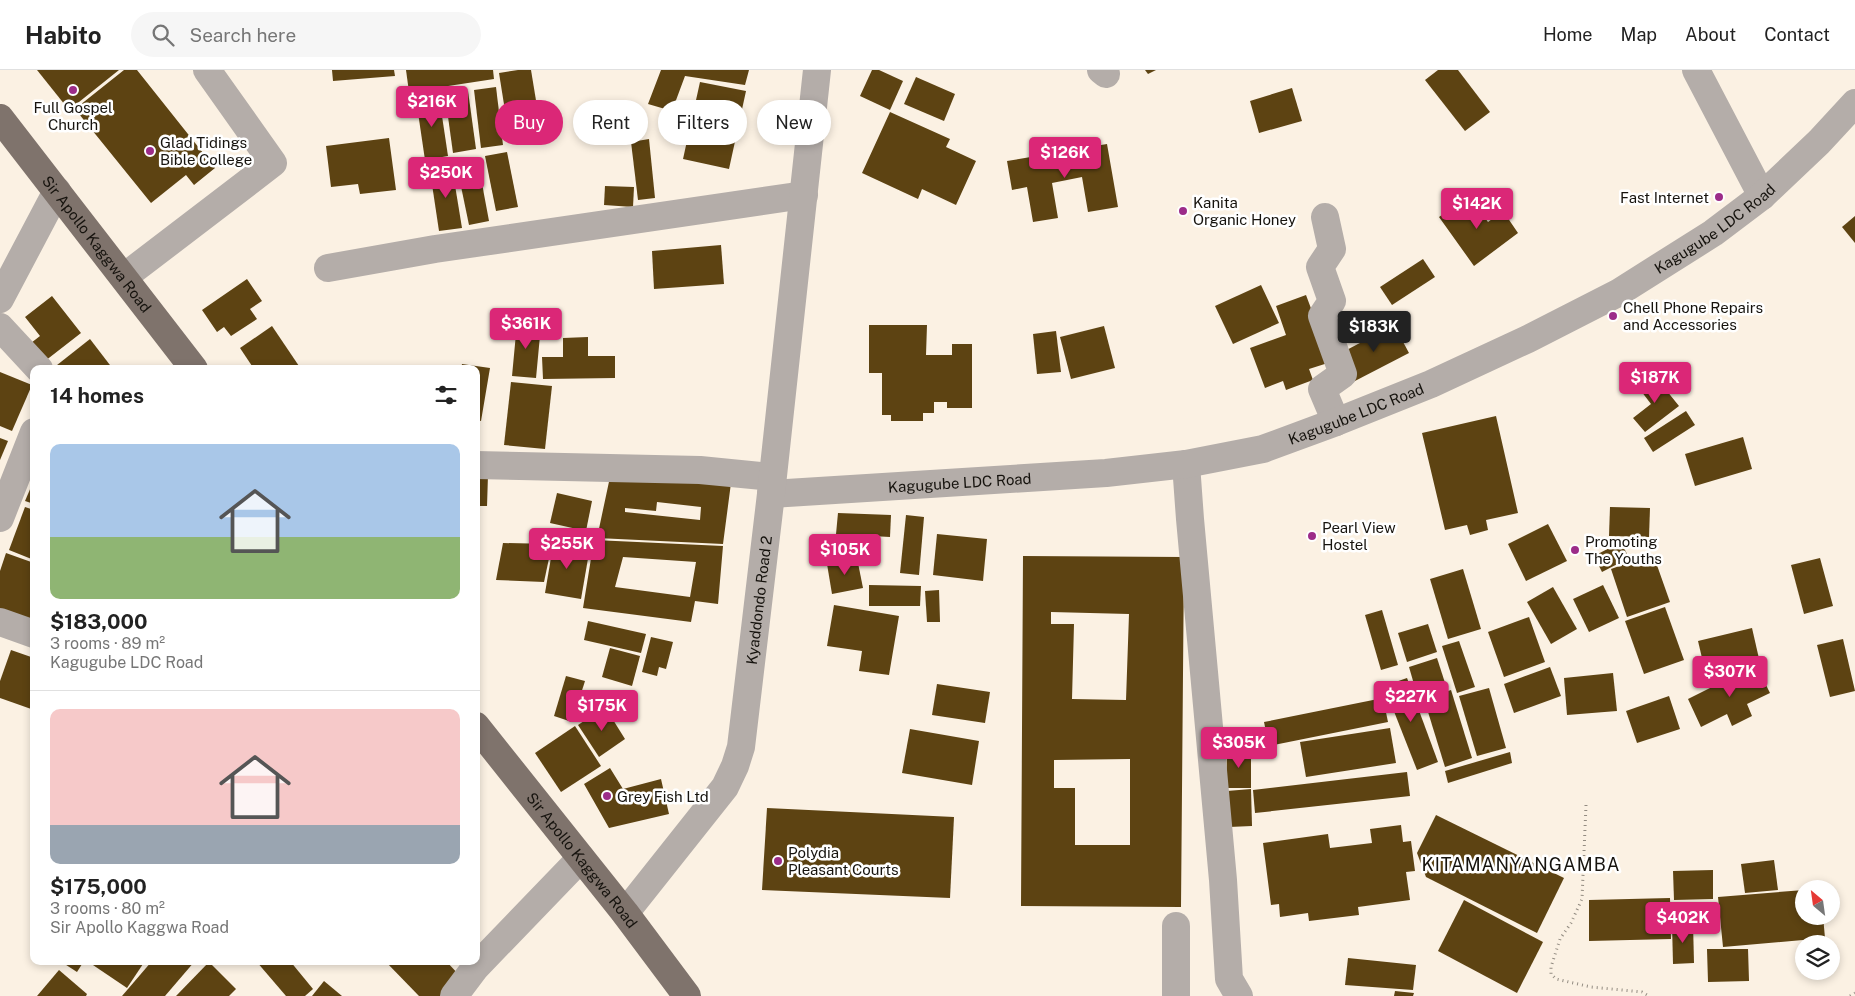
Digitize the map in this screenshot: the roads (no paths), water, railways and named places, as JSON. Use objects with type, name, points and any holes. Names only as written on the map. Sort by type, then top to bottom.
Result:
[{"type":"main road","name":"Sir Apollo Kaggwa Road","points":[[0,118],[191,365]]},
{"type":"main road","name":"Sir Apollo Kaggwa Road","points":[[480,731],[625,913],[687,996]]},
{"type":"street","points":[[124,277],[273,163],[207,70]]},
{"type":"street","name":"Kyaddondo Road 2","points":[[625,913],[720,794],[735,766],[741,747],[772,485],[817,70]]},
{"type":"street","points":[[1696,70],[1762,196]]},
{"type":"street","name":"Kagugube LDC Road","points":[[480,465],[700,470],[772,485],[1106,472],[1186,464],[1263,449],[1431,384],[1618,293],[1713,233],[1762,196],[1819,142],[1855,103]]},
{"type":"street","points":[[0,299],[57,191]]},
{"type":"street","points":[[328,268],[444,247],[804,195]]},
{"type":"street","points":[[1325,217],[1332,249],[1320,267],[1332,301],[1322,316],[1343,374],[1322,389],[1336,422]]},
{"type":"street","points":[[0,327],[35,365]]},
{"type":"street","points":[[0,518],[30,442]]},
{"type":"street","points":[[1186,464],[1223,880],[1229,979],[1239,996]]},
{"type":"street","points":[[0,622],[30,633]]},
{"type":"street","points":[[480,963],[581,858]]},
{"type":"street","points":[[1176,926],[1176,996]]},
{"type":"street","points":[[454,996],[478,965]]},
{"type":"place","name":"Full Gospel Church","points":[[73,90]]},
{"type":"place","name":"Glad Tidings Bible College","points":[[150,151]]},
{"type":"place","name":"Fast Internet","points":[[1719,197]]},
{"type":"place","name":"Kanita Organic Honey","points":[[1183,211]]},
{"type":"place","name":"Chell Phone Repairs and Accessories","points":[[1613,316]]},
{"type":"place","name":"Pearl View Hostel","points":[[1312,536]]},
{"type":"place","name":"Promoting The Youths","points":[[1575,550]]},
{"type":"place","name":"Grey Fish Ltd","points":[[607,796]]},
{"type":"place","name":"Polydia Pleasant Courts","points":[[778,861]]},
{"type":"district","name":"KITAMANYANGAMBA","points":[[1521,864]]}]
